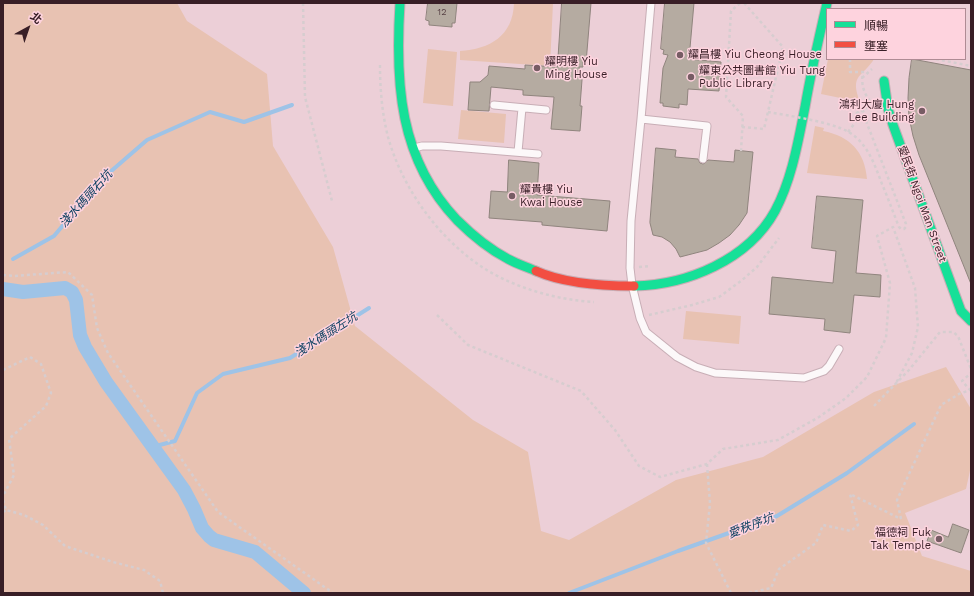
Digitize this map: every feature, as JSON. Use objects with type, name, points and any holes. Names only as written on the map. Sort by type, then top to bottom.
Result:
[{"type":"street","points":[[400,3],[397,49],[398,88],[402,112],[412,149],[426,178],[438,197],[450,213],[463,226],[494,250],[528,268],[558,278],[599,285],[657,284],[679,280],[715,268],[742,250],[767,224],[775,210],[792,168],[827,3]]},
{"type":"street","name":"愛民街 Ngoi Man Street","points":[[884,81],[888,109],[893,125],[960,311],[971,321]]},
{"type":"lane","points":[[651,3],[631,221],[630,268],[632,285],[640,318],[646,332],[672,354],[696,367],[715,373],[804,378],[824,371],[829,366],[839,349]]},
{"type":"lane","points":[[494,105],[546,110]]},
{"type":"lane","points":[[518,152],[522,108]]},
{"type":"lane","points":[[641,120],[707,126],[703,159]]},
{"type":"lane","points":[[412,149],[422,146],[441,146],[538,154]]},
{"type":"path","points":[[303,3],[305,97],[332,201]]},
{"type":"path","points":[[740,3],[732,11],[726,97],[743,116],[741,151]]},
{"type":"path","points":[[742,127],[764,129],[783,47],[744,3]]},
{"type":"path","points":[[380,60],[380,91],[388,136],[394,156],[402,175],[423,209],[438,228],[455,245],[480,265],[505,280],[559,298],[579,302],[601,303]]},
{"type":"path","points":[[850,60],[850,72],[863,72]]},
{"type":"path","points":[[941,60],[971,66]]},
{"type":"path","points":[[848,132],[858,119],[857,114],[862,111],[865,113],[866,116],[860,120],[857,118],[856,114],[859,111],[863,111],[871,103]]},
{"type":"path","points":[[787,117],[789,109]]},
{"type":"path","points":[[768,112],[833,125],[848,132],[862,142],[871,156],[898,227],[902,230],[905,228],[906,224],[866,121]]},
{"type":"path","points":[[812,124],[814,116]]},
{"type":"path","points":[[437,315],[468,345],[581,391],[615,430],[639,466],[660,477],[707,464],[723,449],[778,440],[819,417],[846,398],[867,377],[886,338],[890,283],[878,236],[893,227],[915,288],[918,327],[912,353],[895,385]]},
{"type":"path","points":[[640,318],[692,306],[719,297],[757,267],[781,234]]},
{"type":"path","points":[[630,268],[653,266]]},
{"type":"path","points":[[3,275],[14,276],[68,272],[92,295],[97,328],[108,353],[218,512],[333,593]]},
{"type":"path","points":[[874,406],[909,370],[940,332],[953,332],[958,336],[971,369]]},
{"type":"path","points":[[3,370],[30,357],[41,364],[51,393],[46,406],[9,439],[14,475],[3,496]]},
{"type":"path","points":[[749,593],[771,588],[779,569],[816,543],[823,525],[851,530],[858,525],[850,494],[901,519],[897,500],[941,405],[959,394],[970,392],[962,380],[971,373]]},
{"type":"path","points":[[707,464],[710,503],[706,543],[731,593]]},
{"type":"path","points":[[3,500],[6,510]]},
{"type":"path","points":[[3,512],[6,510],[24,515],[43,525],[65,546],[113,562],[144,570],[160,581],[163,593]]},
{"type":"shaded area","points":[[3,3],[177,3],[187,21],[267,74],[273,146],[333,247],[355,326],[473,420],[528,452],[541,531],[569,540],[676,480],[763,457],[874,392],[946,367],[971,409],[971,466],[966,489],[905,513],[922,556],[971,571],[971,593],[3,593]]},
{"type":"shaded area","points":[[514,3],[553,3],[550,66],[460,60],[460,51],[481,47],[498,39],[509,24],[513,14]]},
{"type":"shaded area","points":[[428,49],[457,52],[453,106],[423,103]]},
{"type":"shaded area","points":[[828,60],[873,60],[857,81],[857,93],[860,102],[821,94]]},
{"type":"shaded area","points":[[461,110],[506,114],[504,143],[458,139]]},
{"type":"shaded area","points":[[815,126],[824,128],[823,131],[833,133],[841,137],[854,147],[863,161],[867,179],[807,173]]},
{"type":"shaded area","points":[[686,311],[741,316],[739,344],[683,339]]},
{"type":"building","points":[[428,3],[457,3],[455,23],[452,23],[452,27],[429,25],[429,21],[426,20]]},
{"type":"building","name":"耀明樓 Yiu Ming House","points":[[562,3],[591,3],[586,63],[583,62],[583,67],[579,67],[582,80],[580,131],[551,129],[554,97],[523,95],[523,90],[491,87],[489,111],[468,110],[470,82],[480,82],[488,75],[489,66],[525,69],[525,65],[557,67]]},
{"type":"building","name":"耀昌樓 Yiu Cheong House","points":[[665,3],[694,3],[689,59],[721,62],[719,91],[688,89],[687,105],[679,104],[679,108],[663,106],[663,103],[660,103],[663,68],[668,55],[663,54],[664,50],[661,49]]},
{"type":"building","points":[[912,60],[971,70],[971,284],[919,155],[913,136],[909,117],[909,78]]},
{"type":"building","points":[[656,148],[676,150],[675,157],[698,159],[700,163],[703,164],[708,160],[734,162],[735,150],[753,152],[747,213],[730,235],[707,250],[680,257],[670,242],[662,237],[653,235],[650,223]]},
{"type":"building","name":"耀貴樓 Yiu Kwai House","points":[[509,160],[539,163],[537,195],[610,201],[607,231],[542,225],[542,222],[489,218],[491,191],[507,192]]},
{"type":"building","points":[[817,196],[863,200],[856,273],[881,275],[880,297],[854,295],[850,333],[824,330],[825,319],[769,314],[772,277],[833,283],[836,251],[812,248]]},
{"type":"building","points":[[953,524],[969,530],[961,553],[927,541],[931,530],[948,537]]},
{"type":"waterway","name":"淺水碼頭右坑","points":[[13,259],[54,236],[102,179],[147,140],[210,112],[244,122],[292,105]]},
{"type":"waterway","points":[[3,289],[23,292],[65,288],[72,292],[76,300],[80,335],[85,347],[106,382],[184,490],[202,528],[214,540],[255,552],[304,593]]},
{"type":"waterway","name":"淺水碼頭左坑","points":[[152,447],[175,441],[197,393],[223,374],[290,358],[369,308]]},
{"type":"waterway","name":"愛秩序坑","points":[[569,593],[678,551],[777,516],[847,473],[914,424]]},
{"type":"traffic: fast","points":[[400,3],[399,62],[401,91],[405,119],[412,146],[423,172],[438,196],[457,220],[469,231],[501,255],[536,271]]},
{"type":"traffic: fast","points":[[634,286],[675,281],[695,275],[714,266],[732,256],[749,243],[763,228],[775,211],[786,186],[797,147],[812,68],[827,3]]},
{"type":"traffic: fast","points":[[884,81],[888,109],[893,125],[961,311],[971,321]]},
{"type":"traffic: jam","points":[[536,271],[559,279],[597,285],[634,286]]},
{"type":"place","name":"耀昌樓 Yiu Cheong House","points":[[680,55]]},
{"type":"place","name":"耀明樓 Yiu Ming House","points":[[537,68]]},
{"type":"place","name":"耀東公共圖書館 Yiu Tung Public Library","points":[[691,77]]},
{"type":"place","name":"鴻利大廈 Hung Lee Building","points":[[922,111]]},
{"type":"place","name":"耀貴樓 Yiu Kwai House","points":[[512,196]]},
{"type":"place","name":"福德祠 Fuk Tak Temple","points":[[939,539]]}]
